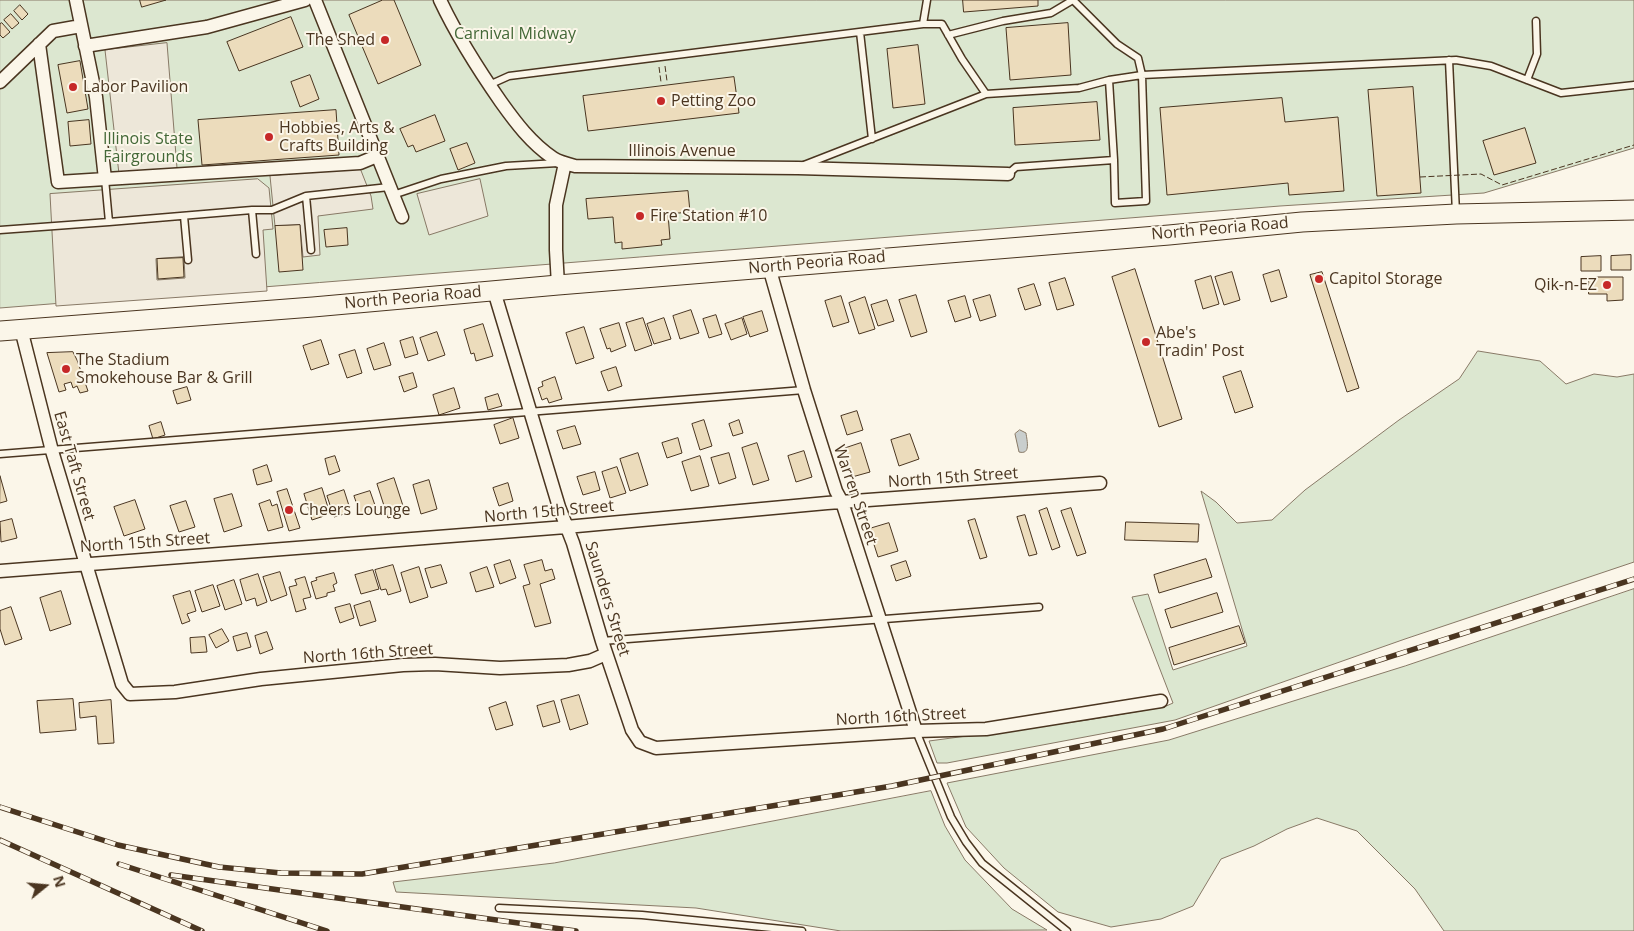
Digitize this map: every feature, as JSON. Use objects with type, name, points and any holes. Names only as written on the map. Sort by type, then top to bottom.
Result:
[{"type":"main road","name":"North Peoria Road","points":[[0,331],[313,307],[769,267],[1159,236],[1302,222],[1456,214],[1634,210]]},
{"type":"street","points":[[76,0],[96,98],[105,179]]},
{"type":"street","points":[[85,46],[207,27],[305,0]]},
{"type":"street","points":[[315,0],[402,217]]},
{"type":"street","name":"Illinois Avenue","points":[[440,0],[464,45],[489,85],[517,123],[534,142],[554,158],[574,166],[798,168],[1008,174]]},
{"type":"street","points":[[0,82],[53,31],[81,26]]},
{"type":"street","points":[[39,44],[58,182],[360,163],[377,156]]},
{"type":"street","points":[[558,285],[556,205],[565,163]]},
{"type":"street","name":"Warren Street","points":[[769,267],[804,390],[916,731]]},
{"type":"street","name":"Saunders Street","points":[[494,291],[606,654],[632,730],[640,742]]},
{"type":"street","name":"East Taft Street","points":[[21,329],[52,451],[85,564],[122,684],[130,694]]},
{"type":"street","name":"North 15th Street","points":[[0,571],[85,564],[98,565],[566,527],[842,502],[1100,483]]},
{"type":"street","name":"North 16th Street","points":[[130,694],[175,692],[261,679],[403,665],[435,664],[500,668],[568,665],[590,661],[606,654]]},
{"type":"street","name":"North 16th Street","points":[[640,742],[656,748],[916,731],[986,729],[1161,701]]},
{"type":"lane","points":[[923,24],[926,0]]},
{"type":"lane","points":[[948,35],[1003,21],[1051,13],[1073,0],[1117,44],[1138,58],[1142,75],[1146,201],[1115,203],[1109,80]]},
{"type":"lane","points":[[1527,80],[1537,54],[1536,21]]},
{"type":"lane","points":[[489,85],[509,76],[923,24],[942,24],[962,59],[986,94]]},
{"type":"lane","points":[[860,32],[872,139]]},
{"type":"lane","points":[[1449,60],[1456,214]]},
{"type":"lane","points":[[798,168],[986,94],[1079,88],[1109,80],[1142,75],[1456,60],[1492,66],[1561,94],[1634,85]]},
{"type":"lane","points":[[1008,174],[1016,167],[1114,160]]},
{"type":"lane","points":[[0,230],[272,210],[306,196],[391,191],[506,166],[565,163]]},
{"type":"lane","points":[[105,179],[109,222]]},
{"type":"lane","points":[[306,196],[311,250]]},
{"type":"lane","points":[[252,210],[256,254]]},
{"type":"lane","points":[[184,216],[188,260]]},
{"type":"lane","points":[[0,454],[804,390]]},
{"type":"lane","points":[[602,641],[1039,606]]},
{"type":"lane","points":[[916,731],[951,817],[966,842],[982,863],[1064,931]]},
{"type":"lane","points":[[499,908],[642,915],[802,931]]},
{"type":"green space","name":"Illinois State Fairgrounds","points":[[0,0],[1634,0],[1634,148],[1484,193],[1280,206],[0,308]]},
{"type":"green space","points":[[1478,351],[1540,361],[1566,384],[1594,374],[1617,377],[1634,374],[1634,562],[1405,639],[1175,720],[947,763],[937,763],[929,741],[1087,720],[1164,707],[1173,703],[1132,597],[1148,594],[1173,670],[1247,646],[1201,491],[1216,502],[1237,523],[1272,520],[1305,490],[1399,420],[1459,379]]},
{"type":"green space","points":[[1634,589],[1634,931],[1444,931],[1415,889],[1357,831],[1317,818],[1287,829],[1254,846],[1221,859],[1193,906],[1161,919],[1111,927],[1058,912],[1004,868],[966,827],[947,783],[1169,740],[1405,666]]},
{"type":"green space","points":[[931,791],[945,826],[965,860],[1012,909],[1047,930],[841,931],[696,908],[396,892],[393,882],[554,863]]},
{"type":"shaded area","points":[[167,43],[177,168],[119,174],[105,50]]},
{"type":"shaded area","points":[[360,168],[371,196],[373,209],[318,216],[320,255],[303,257],[300,225],[275,226],[270,176]]},
{"type":"shaded area","points":[[258,179],[269,188],[273,229],[263,230],[267,291],[56,306],[50,194]],"holes":[[[184,257],[185,278],[157,280],[156,259]]]},
{"type":"shaded area","points":[[480,179],[488,216],[429,235],[417,194]]},
{"type":"shaded area","points":[[1020,430],[1026,433],[1027,440],[1027,449],[1023,452],[1019,452],[1015,434]]},
{"type":"building","points":[[140,0],[166,0],[142,7]]},
{"type":"building","name":"The Shed","points":[[383,0],[394,0],[421,65],[378,84],[349,15]]},
{"type":"building","points":[[963,0],[1038,0],[1038,6],[964,12]]},
{"type":"building","points":[[20,5],[28,14],[22,20],[14,11]]},
{"type":"building","points":[[11,14],[19,23],[12,29],[4,20]]},
{"type":"building","points":[[291,17],[303,47],[239,71],[227,42]]},
{"type":"building","points":[[2,23],[10,32],[3,38],[0,35],[0,24]]},
{"type":"building","points":[[1068,23],[1071,75],[1010,80],[1006,28]]},
{"type":"building","points":[[918,45],[925,104],[893,108],[887,49]]},
{"type":"building","name":"Labor Pavilion","points":[[80,61],[88,109],[67,113],[58,65]]},
{"type":"building","points":[[310,75],[319,99],[300,107],[291,82]]},
{"type":"building","name":"Petting Zoo","points":[[734,77],[739,113],[588,131],[583,96]]},
{"type":"building","points":[[1413,87],[1421,193],[1377,196],[1368,90]]},
{"type":"building","points":[[1282,98],[1285,122],[1338,117],[1344,191],[1289,195],[1288,183],[1167,195],[1160,108]]},
{"type":"building","points":[[1097,102],[1100,140],[1015,145],[1013,108]]},
{"type":"building","name":"Hobbies, Arts & Crafts Building","points":[[336,110],[339,155],[202,165],[198,120]]},
{"type":"building","points":[[435,115],[445,141],[416,152],[413,145],[408,147],[400,129]]},
{"type":"building","points":[[89,120],[91,144],[70,146],[68,122]]},
{"type":"building","points":[[1525,128],[1536,163],[1494,175],[1483,141]]},
{"type":"building","points":[[467,143],[475,163],[458,170],[450,149]]},
{"type":"building","points":[[688,191],[690,212],[668,214],[670,239],[661,240],[662,245],[622,249],[622,242],[615,243],[613,217],[588,219],[586,199]]},
{"type":"building","points":[[300,225],[303,270],[279,272],[275,226]]},
{"type":"building","points":[[347,228],[348,245],[326,247],[324,230]]},
{"type":"building","points":[[1631,255],[1631,270],[1611,270],[1611,256]]},
{"type":"building","points":[[1601,256],[1601,271],[1581,271],[1581,257]]},
{"type":"building","points":[[183,258],[184,277],[158,279],[157,259]]},
{"type":"building","points":[[1135,269],[1182,419],[1159,427],[1112,277]]},
{"type":"building","points":[[1279,270],[1287,297],[1271,302],[1263,275]]},
{"type":"building","points":[[1232,272],[1240,300],[1224,305],[1215,277]]},
{"type":"building","points":[[1322,272],[1359,388],[1347,392],[1310,275]]},
{"type":"building","points":[[1211,276],[1219,304],[1203,309],[1195,281]]},
{"type":"building","points":[[1589,277],[1623,277],[1623,300],[1607,301],[1607,294],[1589,294]]},
{"type":"building","points":[[1065,278],[1074,305],[1057,310],[1049,283]]},
{"type":"building","points":[[1034,284],[1041,305],[1025,310],[1018,289]]},
{"type":"building","points":[[916,295],[927,332],[911,337],[899,300]]},
{"type":"building","points":[[990,295],[996,316],[980,321],[973,300]]},
{"type":"building","points":[[841,296],[849,322],[833,327],[825,301]]},
{"type":"building","points":[[965,296],[971,317],[955,322],[948,301]]},
{"type":"building","points":[[865,297],[875,329],[859,334],[849,303]]},
{"type":"building","points":[[887,300],[894,321],[878,326],[871,305]]},
{"type":"building","points":[[691,310],[699,333],[680,339],[673,316]]},
{"type":"building","points":[[762,311],[768,331],[750,337],[743,317]]},
{"type":"building","points":[[716,315],[722,334],[709,338],[703,319]]},
{"type":"building","points":[[643,318],[652,345],[635,351],[626,323]]},
{"type":"building","points":[[664,318],[671,339],[654,344],[647,324]]},
{"type":"building","points":[[742,318],[747,334],[731,340],[725,324]]},
{"type":"building","points":[[619,323],[626,346],[611,352],[610,348],[607,349],[600,329]]},
{"type":"building","points":[[483,324],[493,356],[476,361],[474,353],[471,354],[464,330]]},
{"type":"building","points":[[584,327],[594,358],[576,364],[566,333]]},
{"type":"building","points":[[437,332],[445,355],[428,361],[420,338]]},
{"type":"building","points":[[413,337],[418,354],[405,358],[400,341]]},
{"type":"building","points":[[321,340],[329,364],[311,370],[303,346]]},
{"type":"building","points":[[384,343],[391,365],[374,370],[367,349]]},
{"type":"building","points":[[355,350],[362,373],[347,378],[339,355]]},
{"type":"building","points":[[73,352],[88,391],[80,393],[77,386],[73,388],[71,382],[64,384],[66,390],[59,392],[47,353]]},
{"type":"building","points":[[616,367],[622,386],[608,391],[601,372]]},
{"type":"building","points":[[1241,371],[1253,407],[1235,413],[1223,377]]},
{"type":"building","points":[[413,373],[417,387],[404,392],[399,377]]},
{"type":"building","points":[[555,377],[562,399],[549,403],[547,398],[542,400],[538,388],[543,386],[542,382]]},
{"type":"building","points":[[187,387],[191,400],[177,404],[173,391]]},
{"type":"building","points":[[454,388],[460,408],[439,415],[433,395]]},
{"type":"building","points":[[498,394],[502,406],[488,410],[485,398]]},
{"type":"building","points":[[857,411],[863,430],[847,435],[841,416]]},
{"type":"building","points":[[513,418],[519,438],[500,444],[494,425]]},
{"type":"building","points":[[704,420],[712,446],[700,450],[692,424]]},
{"type":"building","points":[[739,420],[743,433],[733,436],[729,424]]},
{"type":"building","points":[[161,422],[165,435],[153,439],[149,426]]},
{"type":"building","points":[[575,426],[581,444],[563,449],[557,431]]},
{"type":"building","points":[[910,434],[919,459],[899,466],[891,440]]},
{"type":"building","points":[[678,438],[682,453],[667,458],[662,443]]},
{"type":"building","points":[[757,443],[769,480],[753,485],[742,448]]},
{"type":"building","points":[[861,443],[870,472],[852,477],[843,449]]},
{"type":"building","points":[[804,451],[812,477],[796,482],[788,456]]},
{"type":"building","points":[[638,453],[648,485],[630,491],[620,459]]},
{"type":"building","points":[[729,453],[736,478],[719,484],[711,458]]},
{"type":"building","points":[[335,456],[340,471],[329,475],[325,459]]},
{"type":"building","points":[[700,456],[709,486],[691,491],[682,462]]},
{"type":"building","points":[[267,465],[272,481],[257,485],[253,470]]},
{"type":"building","points":[[617,467],[626,493],[610,498],[602,472]]},
{"type":"building","points":[[595,472],[600,490],[583,495],[577,477]]},
{"type":"building","points":[[0,476],[7,501],[0,503]]},
{"type":"building","points":[[394,478],[405,512],[388,518],[377,484]]},
{"type":"building","points":[[429,480],[437,509],[421,514],[413,485]]},
{"type":"building","points":[[508,483],[513,501],[499,506],[493,488]]},
{"type":"building","points":[[322,488],[330,514],[312,520],[304,494]]},
{"type":"building","points":[[287,489],[300,528],[289,531],[277,492]]},
{"type":"building","points":[[344,490],[351,512],[334,517],[327,496]]},
{"type":"building","points":[[370,491],[377,511],[361,516],[354,496]]},
{"type":"building","points":[[232,494],[242,526],[224,532],[214,499]]},
{"type":"building","points":[[135,500],[145,529],[124,536],[114,507]]},
{"type":"building","points":[[270,500],[272,506],[277,504],[283,527],[268,531],[259,504]]},
{"type":"building","points":[[186,501],[195,527],[179,532],[170,506]]},
{"type":"building","points":[[1047,508],[1060,547],[1052,550],[1039,511]]},
{"type":"building","points":[[1071,508],[1086,553],[1077,556],[1061,511]]},
{"type":"building","points":[[1025,515],[1037,554],[1029,556],[1017,517]]},
{"type":"building","points":[[12,519],[17,538],[1,542],[0,522]]},
{"type":"building","points":[[975,519],[987,557],[980,559],[968,521]]},
{"type":"building","points":[[1126,522],[1199,524],[1198,542],[1125,540]]},
{"type":"building","points":[[889,523],[898,551],[878,557],[869,529]]},
{"type":"building","points":[[1206,559],[1212,577],[1159,593],[1154,575]]},
{"type":"building","points":[[510,560],[516,578],[500,584],[494,565]]},
{"type":"building","points":[[542,560],[545,571],[552,569],[555,579],[540,584],[551,623],[535,627],[523,586],[530,584],[524,565]]},
{"type":"building","points":[[906,561],[911,576],[896,581],[891,566]]},
{"type":"building","points":[[393,565],[401,591],[388,595],[386,589],[381,590],[375,570]]},
{"type":"building","points":[[441,565],[447,583],[431,588],[425,569]]},
{"type":"building","points":[[419,567],[428,597],[410,603],[401,573]]},
{"type":"building","points":[[487,567],[494,587],[476,592],[470,573]]},
{"type":"building","points":[[373,570],[379,589],[361,594],[355,575]]},
{"type":"building","points":[[280,572],[287,595],[271,601],[263,577]]},
{"type":"building","points":[[334,573],[337,583],[333,585],[335,591],[327,593],[327,596],[316,599],[311,582],[317,580],[316,578]]},
{"type":"building","points":[[258,574],[267,602],[257,606],[255,598],[246,601],[240,580]]},
{"type":"building","points":[[305,577],[311,597],[303,599],[306,609],[296,612],[289,587],[297,585],[295,580]]},
{"type":"building","points":[[234,580],[242,604],[225,610],[217,586]]},
{"type":"building","points":[[213,585],[220,606],[202,612],[195,591]]},
{"type":"building","points":[[61,591],[71,624],[50,631],[40,598]]},
{"type":"building","points":[[190,591],[196,611],[187,614],[190,621],[182,624],[173,596]]},
{"type":"building","points":[[1217,593],[1223,612],[1171,628],[1165,610]]},
{"type":"building","points":[[370,601],[376,621],[360,626],[354,606]]},
{"type":"building","points":[[350,604],[354,618],[340,623],[335,608]]},
{"type":"building","points":[[11,607],[22,639],[5,645],[0,629],[0,611]]},
{"type":"building","points":[[1239,626],[1245,643],[1174,665],[1169,648]]},
{"type":"building","points":[[222,629],[229,641],[216,648],[209,635]]},
{"type":"building","points":[[267,632],[273,649],[260,654],[255,636]]},
{"type":"building","points":[[247,633],[251,647],[237,651],[233,637]]},
{"type":"building","points":[[205,637],[207,652],[191,653],[190,638]]},
{"type":"building","points":[[579,695],[588,724],[570,730],[561,700]]},
{"type":"building","points":[[73,699],[76,730],[40,733],[37,701]]},
{"type":"building","points":[[111,700],[114,743],[98,744],[96,716],[80,718],[79,703]]},
{"type":"building","points":[[554,701],[560,722],[543,727],[537,706]]},
{"type":"building","points":[[506,702],[513,725],[496,730],[489,708]]},
{"type":"railway","points":[[0,807],[118,845],[219,867],[281,873],[362,874],[892,786],[1163,729],[1634,579]]},
{"type":"railway","points":[[0,840],[202,931]]},
{"type":"railway","points":[[119,864],[327,931]]},
{"type":"railway","points":[[171,875],[576,931]]},
{"type":"fence","points":[[665,66],[667,81]]},
{"type":"fence","points":[[659,67],[661,82]]},
{"type":"fence","points":[[1420,177],[1481,174],[1502,185],[1634,145]]},
{"type":"place","name":"The Shed","points":[[385,40]]},
{"type":"place","name":"Labor Pavilion","points":[[73,87]]},
{"type":"place","name":"Petting Zoo","points":[[661,101]]},
{"type":"place","name":"Hobbies, Arts & Crafts Building","points":[[269,137]]},
{"type":"place","name":"Fire Station #10","points":[[640,216]]},
{"type":"place","name":"Capitol Storage","points":[[1319,279]]},
{"type":"place","name":"Qik-n-EZ","points":[[1607,285]]},
{"type":"place","name":"Abe's Tradin' Post","points":[[1146,342]]},
{"type":"place","name":"The Stadium Smokehouse Bar & Grill","points":[[66,369]]},
{"type":"place","name":"Cheers Lounge","points":[[289,510]]},
{"type":"park label","name":"Carnival Midway","points":[[515,34]]}]
